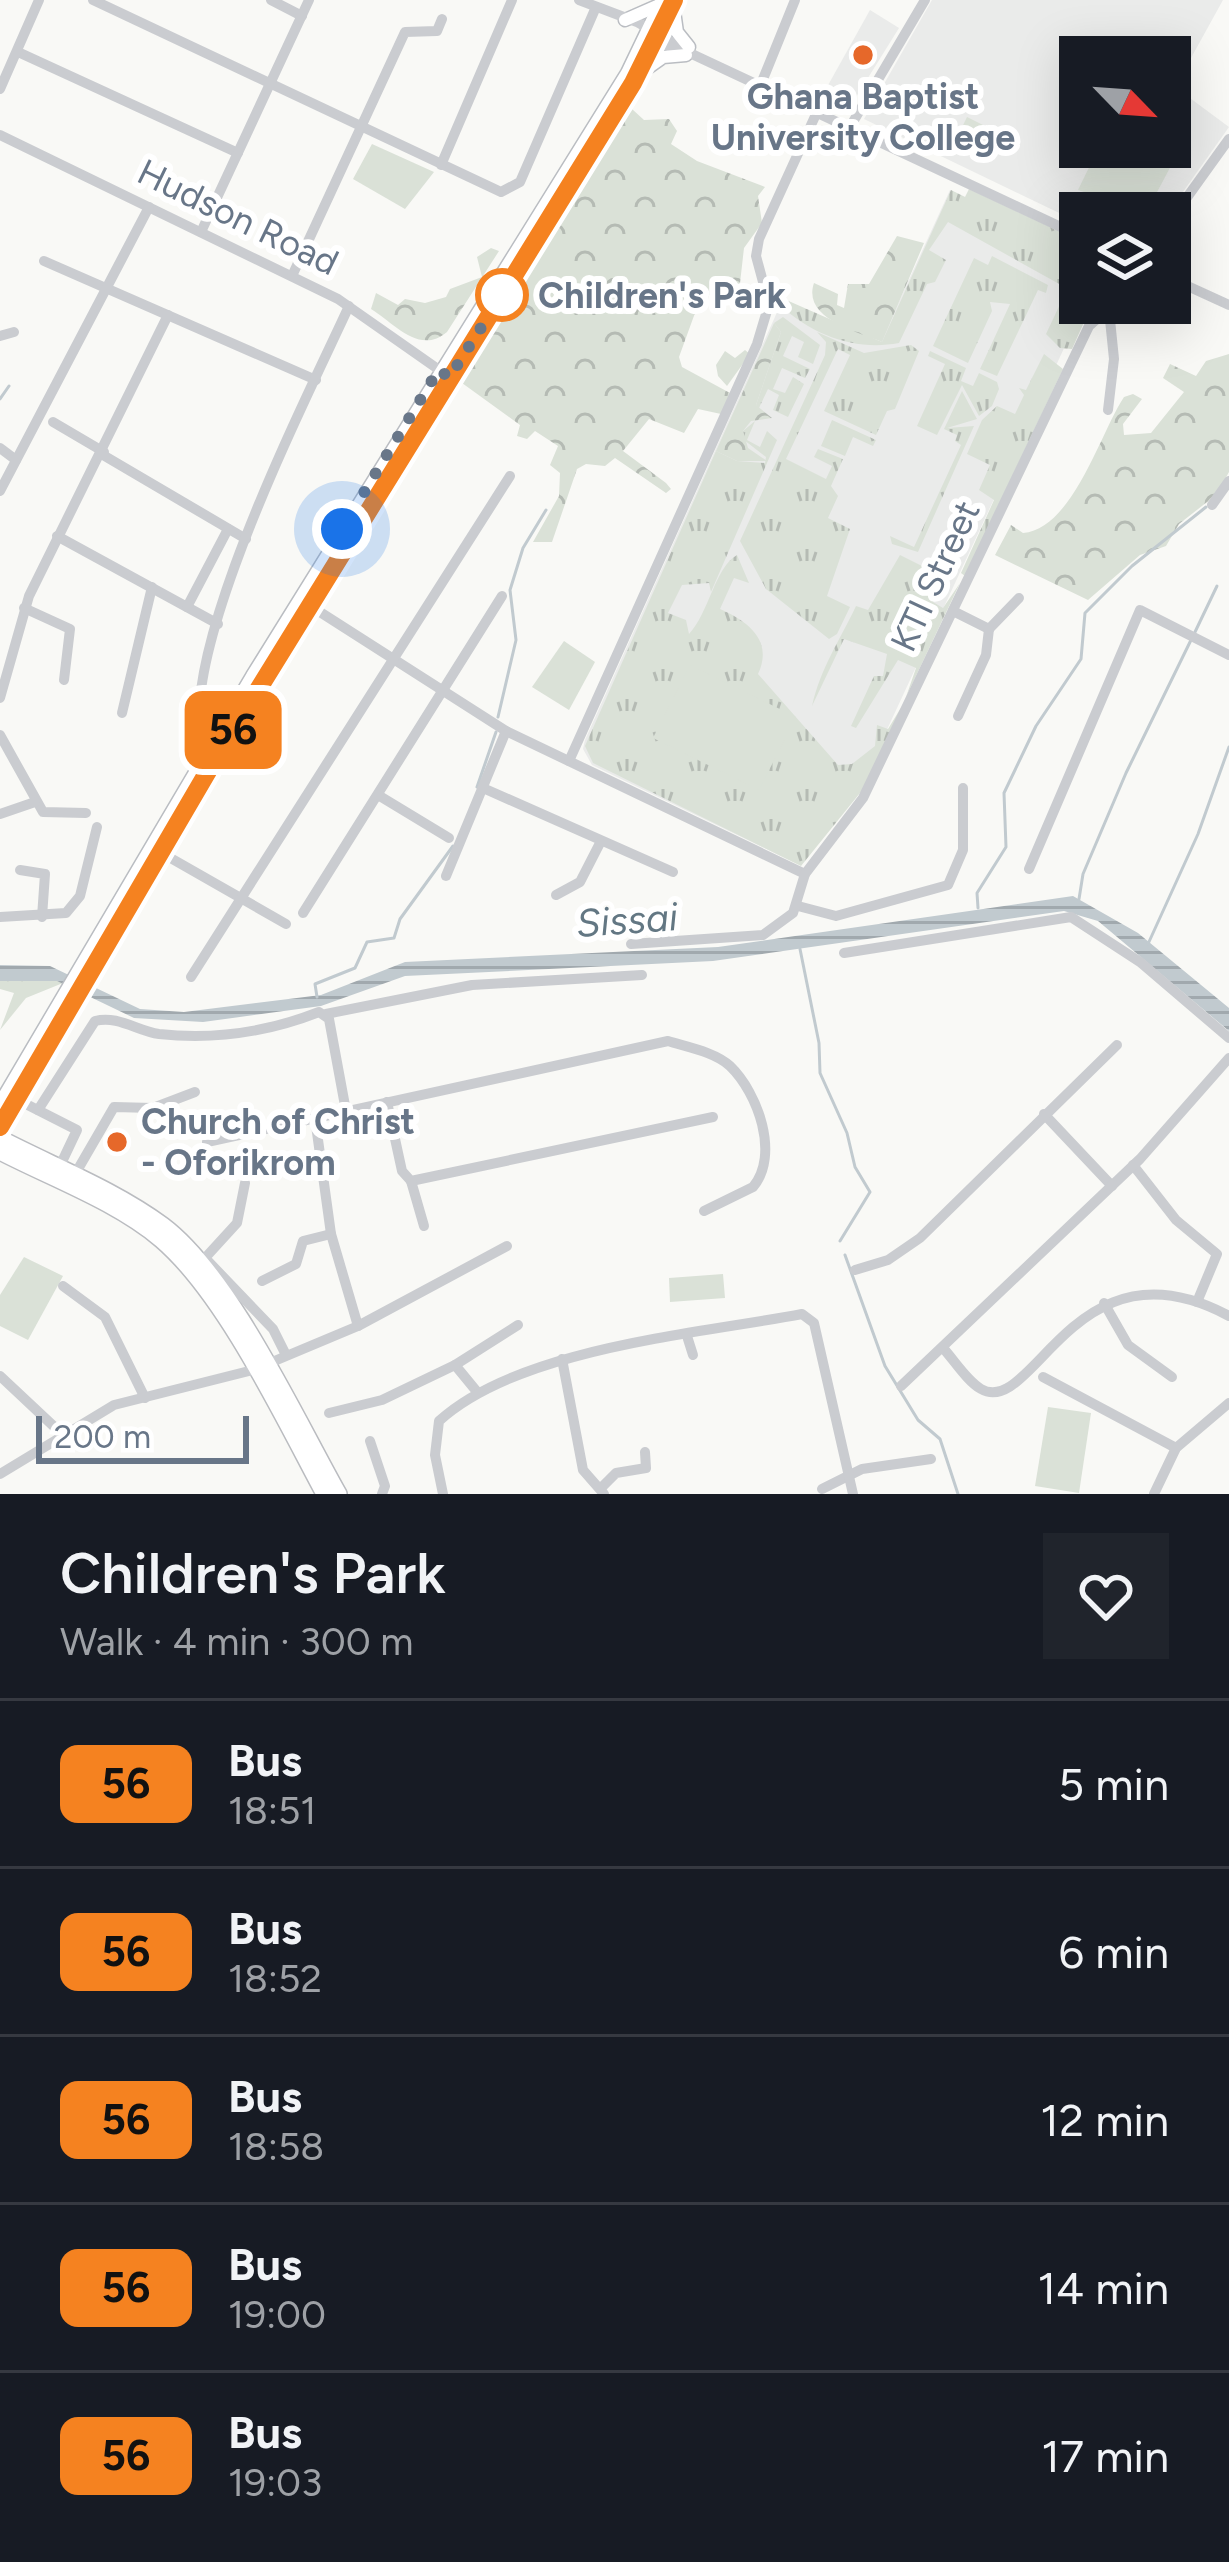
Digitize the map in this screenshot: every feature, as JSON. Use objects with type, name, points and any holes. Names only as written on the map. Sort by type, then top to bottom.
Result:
[{"type":"highway","points":[[0,1138],[166,1227],[234,1312],[324,1494]]},
{"type":"highway","points":[[0,1152],[160,1239],[224,1318],[339,1494]]},
{"type":"main road","points":[[626,20],[668,1]]},
{"type":"main road","points":[[81,973],[160,852],[444,373],[633,83],[668,1]]},
{"type":"main road","points":[[633,83],[657,60],[690,52],[677,32],[668,1]]},
{"type":"main road","points":[[0,1102],[68,996],[205,756],[654,35]]},
{"type":"main road","points":[[0,1127],[68,996]]},
{"type":"street","points":[[0,89],[39,0]]},
{"type":"street","points":[[93,0],[501,192],[520,182],[596,7]]},
{"type":"street","points":[[272,0],[302,16]]},
{"type":"street","points":[[201,232],[309,0]]},
{"type":"street","points":[[441,165],[512,0]]},
{"type":"street","points":[[579,0],[1059,226]]},
{"type":"street","points":[[761,84],[795,0]]},
{"type":"street","points":[[850,127],[925,0]]},
{"type":"street","points":[[292,276],[405,32],[437,31],[442,19]]},
{"type":"street","points":[[18,52],[238,153]]},
{"type":"street","points":[[569,761],[757,344],[769,304],[756,248],[818,112]]},
{"type":"street","name":"Hudson Road","points":[[0,136],[350,306],[444,373]]},
{"type":"street","points":[[1190,192],[1229,139]]},
{"type":"street","points":[[0,491],[149,207]]},
{"type":"street","points":[[44,260],[316,380]]},
{"type":"street","points":[[1191,288],[1229,305]]},
{"type":"street","points":[[205,756],[196,712],[218,624],[246,539],[350,306]]},
{"type":"street","points":[[0,698],[24,608],[57,536],[104,454],[168,315]]},
{"type":"street","name":"KTI Street","points":[[805,874],[863,798],[1091,324]]},
{"type":"street","points":[[1108,410],[1113,324]]},
{"type":"street","points":[[0,336],[14,332]]},
{"type":"street","points":[[53,422],[246,539]]},
{"type":"street","points":[[0,448],[16,460]]},
{"type":"street","points":[[191,977],[510,476]]},
{"type":"street","points":[[1212,505],[1229,481]]},
{"type":"street","points":[[187,607],[228,529]]},
{"type":"street","points":[[57,536],[218,624]]},
{"type":"street","points":[[122,713],[152,587]]},
{"type":"street","points":[[303,913],[502,596]]},
{"type":"street","points":[[958,716],[986,655],[989,628],[1019,598]]},
{"type":"street","points":[[309,605],[506,731],[805,874],[798,906],[763,935],[631,944]]},
{"type":"street","points":[[24,608],[70,629],[64,680]]},
{"type":"street","points":[[1029,868],[1140,610],[1229,655]]},
{"type":"street","points":[[953,611],[989,628]]},
{"type":"street","points":[[446,876],[506,731]]},
{"type":"street","points":[[0,735],[35,802],[49,815],[86,813]]},
{"type":"street","points":[[483,788],[673,872]]},
{"type":"street","points":[[798,906],[836,916],[948,885],[963,850],[963,788]]},
{"type":"street","points":[[378,795],[449,838]]},
{"type":"street","points":[[0,814],[35,802]]},
{"type":"street","points":[[0,917],[61,916],[80,896],[97,826]]},
{"type":"street","points":[[556,895],[580,882],[600,843]]},
{"type":"street","points":[[160,852],[286,924]]},
{"type":"street","points":[[20,870],[45,874],[42,917]]},
{"type":"street","points":[[844,953],[1071,917],[1140,962],[1229,1038]]},
{"type":"street","points":[[38,1110],[95,1021],[105,1018],[158,1034],[218,1036],[472,985],[642,975]]},
{"type":"street","points":[[326,1014],[346,1111]]},
{"type":"street","points":[[207,1142],[664,1041],[714,1056],[731,1067],[757,1111],[767,1162],[753,1187],[704,1211]]},
{"type":"street","points":[[48,1042],[72,1053]]},
{"type":"street","points":[[855,1270],[888,1260],[920,1238],[1117,1045]]},
{"type":"street","points":[[902,1386],[1133,1166],[1229,1058]]},
{"type":"street","points":[[66,1172],[114,1107],[153,1108],[196,1092]]},
{"type":"street","points":[[16,1099],[77,1130],[66,1172]]},
{"type":"street","points":[[387,1102],[402,1171],[411,1181],[424,1226]]},
{"type":"street","points":[[1044,1114],[1112,1186]]},
{"type":"street","points":[[411,1181],[713,1117]]},
{"type":"street","points":[[315,1118],[331,1234],[358,1325]]},
{"type":"street","points":[[1133,1166],[1177,1220],[1217,1254],[1198,1302]]},
{"type":"street","points":[[245,1183],[237,1223],[205,1258],[273,1329],[285,1353]]},
{"type":"street","points":[[262,1281],[296,1264],[303,1241],[331,1234]]},
{"type":"street","points":[[0,1474],[114,1406],[258,1367],[358,1325],[506,1246]]},
{"type":"street","points":[[62,1286],[104,1318],[145,1398]]},
{"type":"street","points":[[943,1348],[981,1390],[998,1392],[1021,1382],[1071,1326],[1104,1303],[1147,1293],[1198,1302],[1229,1316]]},
{"type":"street","points":[[1104,1303],[1128,1345],[1172,1378]]},
{"type":"street","points":[[443,1494],[435,1455],[439,1421],[478,1393],[562,1359],[802,1314],[812,1317],[853,1494]]},
{"type":"street","points":[[329,1413],[382,1400],[455,1365],[518,1325]]},
{"type":"street","points":[[687,1336],[693,1354]]},
{"type":"street","points":[[562,1359],[584,1470],[603,1490],[616,1473],[646,1468],[645,1452]]},
{"type":"street","points":[[455,1365],[478,1393]]},
{"type":"street","points":[[0,1376],[63,1435]]},
{"type":"street","points":[[1043,1377],[1176,1448]]},
{"type":"street","points":[[1154,1494],[1176,1448],[1229,1402]]},
{"type":"street","points":[[370,1441],[382,1494]]},
{"type":"street","points":[[822,1489],[849,1474],[931,1459]]},
{"type":"shaded area","points":[[932,0],[1223,0],[1191,58],[1191,36],[1059,36],[1059,168],[1191,168],[1191,99],[1229,127],[1183,192],[1059,192],[1059,213],[864,119]]},
{"type":"shaded area","name":"Ghana Baptist University College","points":[[870,10],[899,28],[848,110],[822,96]]},
{"type":"shaded area","points":[[950,190],[1059,240],[1059,324],[1075,324],[865,777],[793,862],[592,765],[583,749],[783,299],[880,343]]},
{"type":"shaded area","points":[[1073,896],[1138,933],[1229,1008],[1229,1031],[1098,921],[1064,911],[713,961],[405,976],[321,1006],[203,1022],[134,1018],[57,981],[0,981],[0,965],[50,966],[140,1009],[184,1012],[321,995],[405,962],[718,947]]},
{"type":"green space","points":[[632,109],[644,120],[669,119],[677,131],[671,144],[697,161],[765,187],[758,196],[762,223],[744,248],[739,292],[719,290],[711,296],[703,291],[679,357],[682,367],[730,393],[721,414],[698,409],[684,433],[649,419],[623,451],[666,483],[671,489],[666,493],[615,458],[605,466],[586,464],[577,469],[552,542],[533,542],[559,496],[560,473],[550,465],[558,446],[535,431],[527,439],[517,436],[520,425],[462,383],[498,309],[507,309],[506,302],[619,119]]},
{"type":"green space","points":[[967,117],[983,125],[970,154],[953,146]]},
{"type":"green space","points":[[372,144],[434,172],[405,209],[353,179]]},
{"type":"green space","points":[[1089,168],[1170,168],[1157,192],[1078,190]]},
{"type":"green space","points":[[969,189],[1059,231],[1059,284],[948,222],[929,250],[946,260],[935,282],[927,284],[899,343],[867,345],[836,339],[807,326],[781,306],[784,299],[882,342],[951,190],[965,197]]},
{"type":"green space","points":[[897,236],[924,243],[882,342],[823,314],[812,295],[814,283],[838,294],[837,305],[844,308],[848,284],[869,284]]},
{"type":"green space","points":[[491,248],[499,251],[447,332],[437,338],[416,339],[371,309],[376,293],[398,305],[405,299],[425,303],[446,297],[450,289],[482,277],[477,257]]},
{"type":"green space","points":[[992,256],[1048,285],[1046,293],[1038,290],[997,376],[980,369],[1010,304],[990,302],[992,311],[968,363],[933,346],[974,258],[988,265]]},
{"type":"green space","points":[[1059,306],[1059,324],[1083,324],[1072,349],[1060,348],[1046,334]]},
{"type":"green space","points":[[783,317],[820,345],[813,364],[798,357],[804,342],[792,336],[783,356],[810,369],[805,378],[782,368],[773,389],[785,393],[793,377],[804,384],[788,417],[773,410],[779,395],[768,389],[758,410],[756,405],[781,332],[774,323]]},
{"type":"green space","points":[[774,323],[781,332],[756,405],[772,418],[751,421],[743,431],[748,448],[767,461],[737,461],[716,451]]},
{"type":"green space","points":[[817,332],[864,353],[911,345],[919,351],[895,409],[887,411],[876,435],[824,411],[850,355],[838,349],[786,459],[826,479],[832,466],[814,457],[818,449],[843,459],[831,486],[838,496],[828,518],[850,529],[827,596],[850,607],[837,634],[829,639],[766,589],[740,541],[825,355],[826,342]]},
{"type":"green space","points":[[745,350],[750,354],[727,386],[716,365],[725,351],[735,358]]},
{"type":"green space","points":[[930,351],[966,368],[961,381],[973,386],[979,373],[997,382],[999,389],[992,406],[979,416],[962,385],[937,435],[917,426],[945,364],[928,356]]},
{"type":"green space","points":[[1044,354],[1063,369],[965,576],[961,573],[994,500],[979,490],[990,465],[967,454],[982,420],[997,406],[1015,414],[1024,395],[1019,388],[1026,390]]},
{"type":"green space","points":[[1229,354],[1229,472],[1216,495],[1179,524],[1166,546],[1140,555],[1088,600],[995,555],[1011,525],[1023,533],[1057,515],[1084,476],[1124,397],[1133,394],[1142,399],[1123,424],[1124,435],[1151,433],[1184,392],[1163,378],[1170,364],[1196,376],[1206,361]]},
{"type":"green space","points":[[962,391],[977,419],[947,428],[974,426],[918,552],[892,544],[890,536],[914,547],[961,445],[955,441],[957,435],[944,429]]},
{"type":"green space","points":[[832,420],[876,440],[873,446],[853,437],[845,456],[821,446]]},
{"type":"green space","points":[[755,421],[747,440],[760,447],[767,431],[777,440],[711,592],[709,583],[682,585],[668,613],[686,620],[689,634],[702,614],[723,569],[737,555],[749,583],[734,578],[720,609],[755,633],[763,651],[758,674],[838,765],[852,764],[875,746],[877,725],[888,729],[902,706],[864,788],[801,866],[593,763],[585,746],[716,451],[737,461],[765,463],[766,457],[744,440],[743,431]]},
{"type":"green space","points":[[900,555],[944,577],[933,602],[943,608],[960,583],[906,697],[916,668],[898,660],[856,728],[851,726],[874,676],[883,676],[887,654],[844,639],[812,706],[825,667],[856,606],[868,610]]},
{"type":"green space","points":[[564,641],[595,662],[569,710],[532,687]]},
{"type":"green space","points":[[690,665],[796,717],[759,790],[653,738]]},
{"type":"green space","points":[[0,981],[63,983],[26,998],[0,1030],[14,993],[0,989]]},
{"type":"green space","points":[[24,1257],[63,1276],[28,1340],[0,1326],[0,1295]]},
{"type":"green space","points":[[723,1274],[725,1298],[670,1302],[669,1278]]},
{"type":"green space","points":[[1048,1407],[1091,1413],[1079,1493],[1035,1486]]},
{"type":"waterway","points":[[0,399],[9,386]]},
{"type":"waterway","points":[[978,908],[977,893],[1006,847],[1004,793],[1036,726],[1081,659],[1085,613],[1132,566],[1206,507]]},
{"type":"waterway","points":[[498,717],[516,640],[510,590],[523,548],[546,510]]},
{"type":"waterway","points":[[1195,632],[1217,586]]},
{"type":"waterway","points":[[1079,899],[1083,874],[1126,773],[1191,640]]},
{"type":"waterway","points":[[477,787],[496,732]]},
{"type":"waterway","points":[[1148,944],[1198,834],[1229,747]]},
{"type":"waterway","points":[[317,997],[315,984],[355,968],[367,942],[394,938],[400,919],[453,846]]},
{"type":"waterway","points":[[800,949],[819,1043],[820,1073],[847,1133],[855,1167],[870,1192],[840,1241]]},
{"type":"waterway","points":[[845,1255],[885,1366],[918,1420],[940,1439],[958,1494]]},
{"type":"bus line","name":"56","points":[[0,1127],[214,761],[576,179],[657,40],[674,0]]},
{"type":"place","name":"Ghana Baptist University College","points":[[863,55]]},
{"type":"place","name":"Children's Park","points":[[502,295]]},
{"type":"place","name":"Church of Christ - Oforikrom","points":[[117,1142]]},
{"type":"route","points":[[342,529],[439,369],[449,378],[507,287],[502,295]]},
{"type":"water label","name":"Sissai","points":[[627,920]]}]
